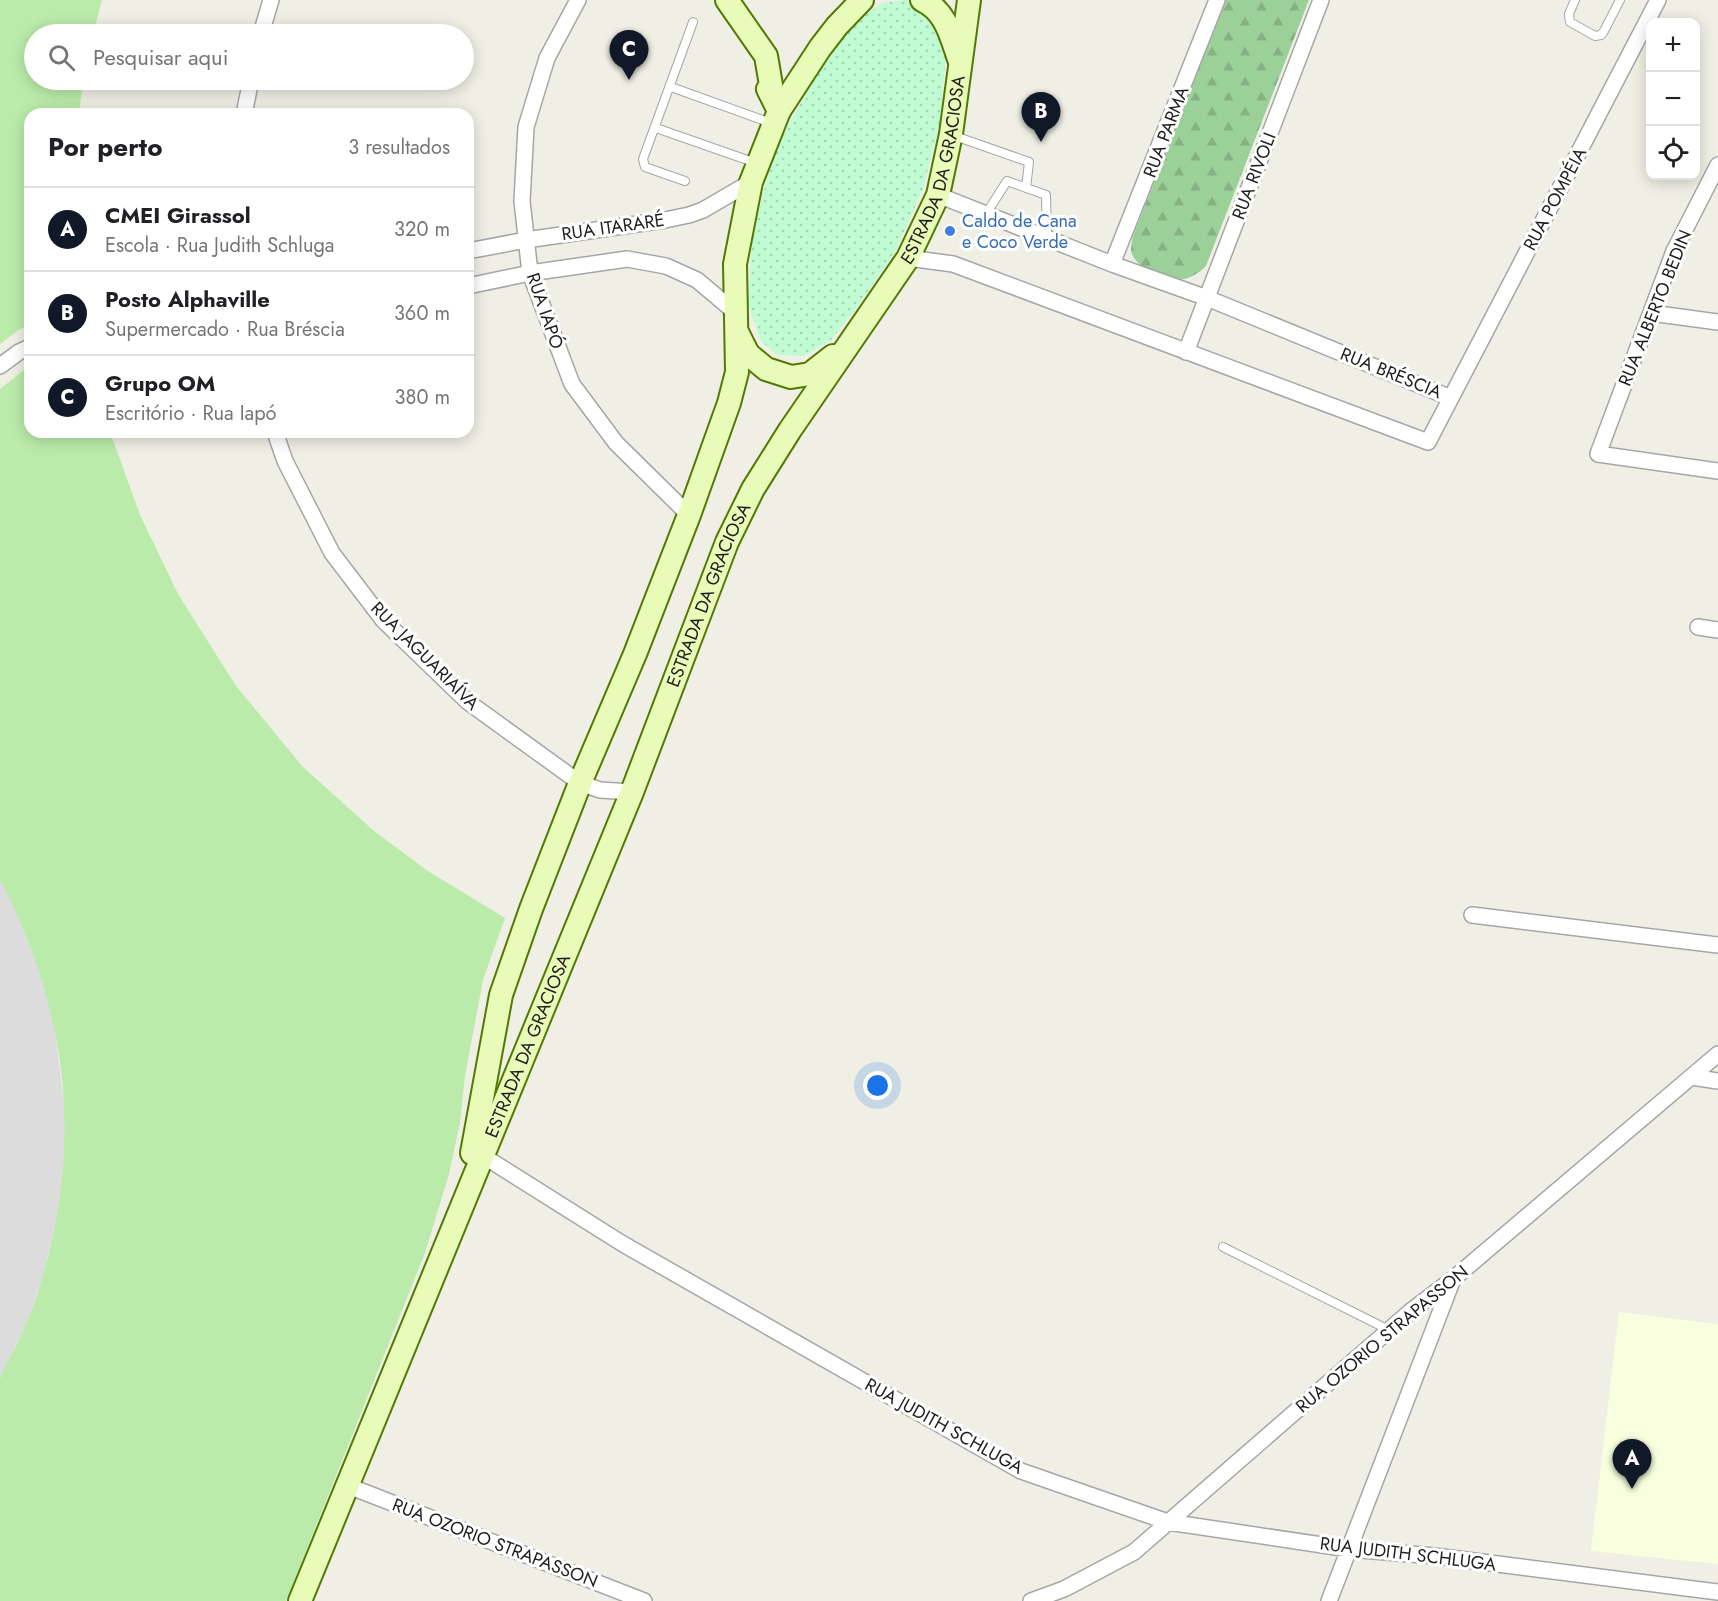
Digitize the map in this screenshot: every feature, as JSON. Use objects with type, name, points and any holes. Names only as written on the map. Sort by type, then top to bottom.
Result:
[{"type":"main road","points":[[727,0],[766,56],[771,85],[768,89],[776,117]]},
{"type":"main road","name":"ESTRADA DA GRACIOSA","points":[[478,1152],[501,995],[531,909],[580,783],[635,654],[723,422],[737,372],[735,264],[754,173],[776,117],[820,48],[862,0]]},
{"type":"main road","points":[[922,0],[933,5],[946,21],[961,64]]},
{"type":"main road","name":"ESTRADA DA GRACIOSA","points":[[300,1601],[460,1207],[478,1152],[632,792],[728,542],[753,489],[790,430],[908,258],[938,195],[951,134],[969,0]]},
{"type":"main road","points":[[735,320],[748,354],[766,369],[791,377],[810,374],[852,339]]},
{"type":"street","points":[[264,24],[271,0]]},
{"type":"street","name":"RUA IAPÓ","points":[[578,0],[547,58],[526,127],[522,201],[530,273],[572,384],[616,443],[689,514]]},
{"type":"street","name":"RUA PARMA","points":[[1112,264],[1217,0]]},
{"type":"street","name":"RUA RIVOLI","points":[[1186,351],[1321,0]]},
{"type":"street","name":"RUA POMPÉIA","points":[[1451,398],[1659,0]]},
{"type":"street","points":[[245,108],[248,90]]},
{"type":"street","name":"RUA ALBERTO BEDIN","points":[[1718,167],[1674,251],[1598,454],[1718,471]]},
{"type":"street","name":"RUA ITARARÉ","points":[[474,250],[689,215],[703,210],[754,173]]},
{"type":"street","name":"RUA BRÉSCIA","points":[[908,258],[953,264],[1428,442],[1451,398],[1207,297],[1112,264],[938,195]]},
{"type":"street","name":"RUA ITARARÉ","points":[[474,285],[530,273],[627,259],[666,266],[697,280],[735,320]]},
{"type":"street","points":[[1651,313],[1718,322]]},
{"type":"street","points":[[0,366],[24,350]]},
{"type":"street","name":"RUA JAGUARIAÍVA","points":[[277,438],[285,461],[332,553],[383,620],[468,702],[580,783]]},
{"type":"street","points":[[1698,627],[1718,630]]},
{"type":"street","points":[[580,783],[600,790],[632,792]]},
{"type":"street","points":[[1472,915],[1718,945]]},
{"type":"street","name":"RUA OZORIO STRAPASSON","points":[[1031,1601],[1064,1589],[1134,1552],[1389,1330],[1453,1279],[1718,1054]]},
{"type":"street","points":[[1692,1077],[1718,1081]]},
{"type":"street","name":"RUA JUDITH SCHLUGA","points":[[478,1152],[623,1244],[1021,1471],[1168,1522],[1349,1549],[1434,1556],[1666,1594],[1718,1592]]},
{"type":"street","points":[[1329,1601],[1453,1279]]},
{"type":"street","name":"RUA OZORIO STRAPASSON","points":[[346,1485],[644,1601]]},
{"type":"lane","points":[[1575,0],[1569,14],[1570,22],[1595,36],[1604,31],[1620,0]]},
{"type":"lane","points":[[685,182],[645,167],[643,159],[693,22]]},
{"type":"lane","points":[[671,87],[776,117]]},
{"type":"lane","points":[[656,128],[754,173]]},
{"type":"lane","points":[[951,134],[1029,162],[1026,188]]},
{"type":"lane","points":[[986,214],[1007,181],[1046,195],[1047,238]]},
{"type":"lane","points":[[1223,1247],[1389,1330]]},
{"type":"shaded area","points":[[0,879],[19,915],[38,964],[53,1015],[66,1120],[64,1175],[55,1228],[42,1279],[29,1318],[0,1378]]},
{"type":"shaded area","points":[[1619,1312],[1718,1324],[1718,1564],[1591,1551]]},
{"type":"green space","points":[[0,0],[102,0],[96,24],[24,24],[24,90],[82,90],[80,108],[24,108],[24,327],[0,344]]},
{"type":"green space","points":[[907,0],[931,12],[946,55],[940,121],[923,189],[895,252],[858,306],[831,340],[804,356],[777,355],[761,341],[748,304],[752,239],[773,154],[818,71],[849,26],[882,3]]},
{"type":"green space","points":[[1226,0],[1309,0],[1206,266],[1197,274],[1181,280],[1171,279],[1157,275],[1137,262],[1131,251],[1133,238]]},
{"type":"green space","points":[[24,370],[24,438],[112,438],[140,515],[178,594],[236,686],[303,767],[374,831],[428,871],[505,918],[483,980],[465,1076],[460,1123],[449,1174],[425,1253],[286,1601],[0,1601],[0,1379],[27,1321],[42,1278],[55,1226],[62,1175],[65,1124],[62,1074],[53,1025],[40,976],[22,927],[0,879],[0,389]]},
{"type":"place","name":"Grupo OM","points":[[629,80]]},
{"type":"place","name":"Posto Alphaville","points":[[1041,142]]},
{"type":"place","name":"Caldo de Cana e Coco Verde","points":[[950,231]]},
{"type":"place","name":"CMEI Girassol","points":[[1632,1489]]}]
